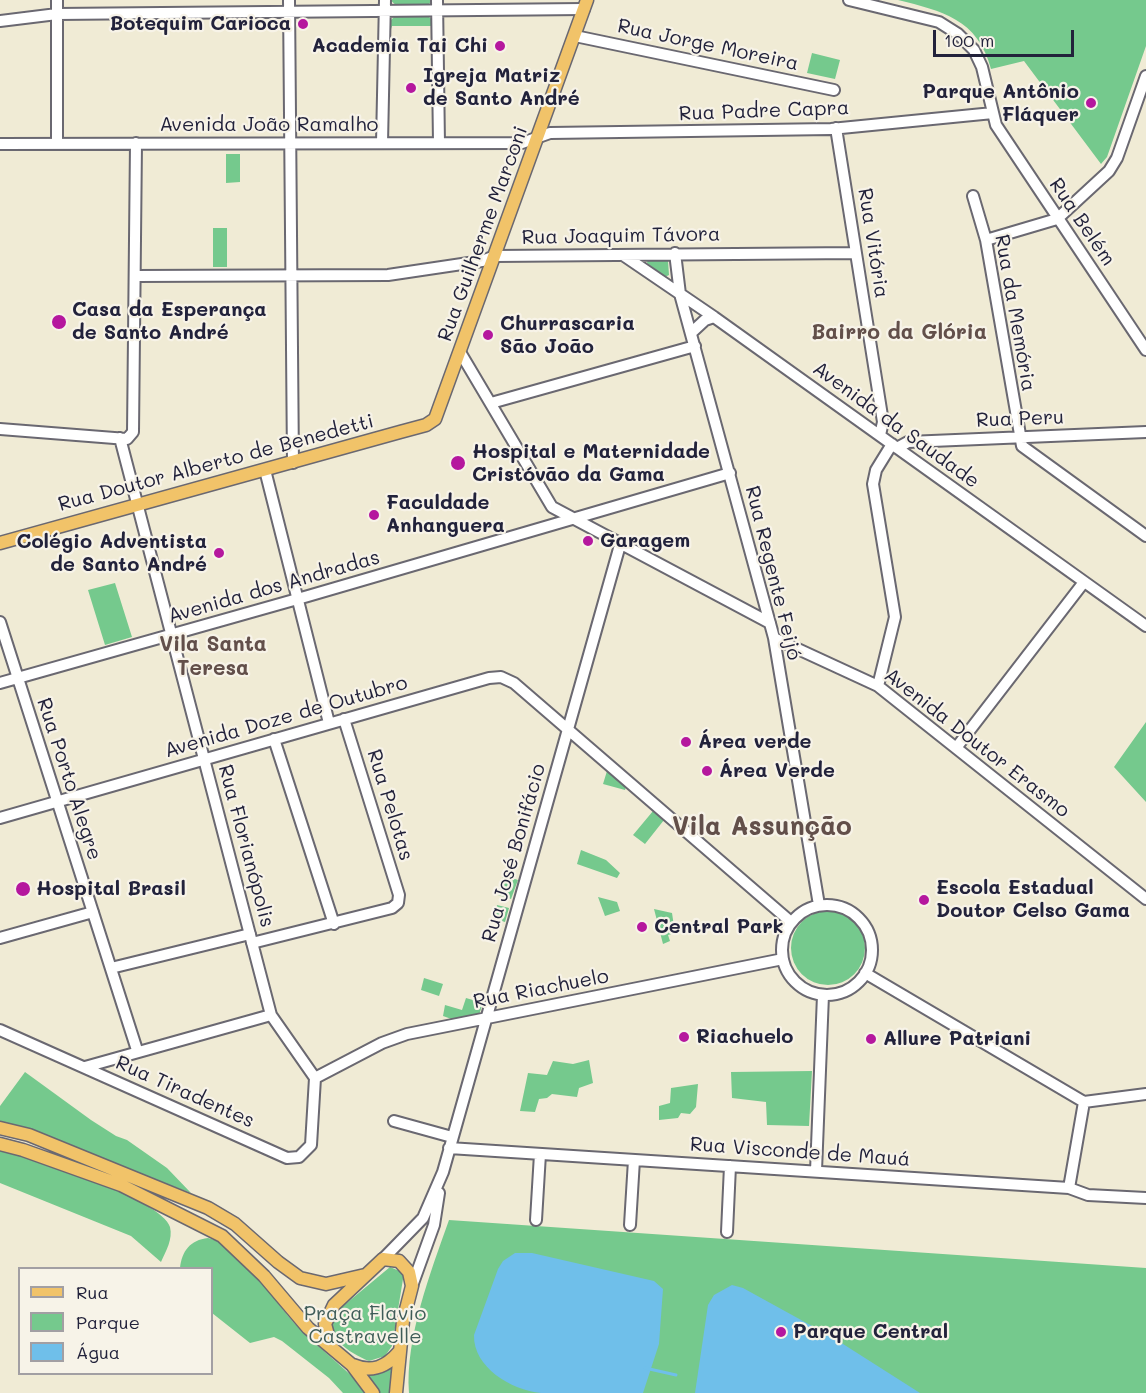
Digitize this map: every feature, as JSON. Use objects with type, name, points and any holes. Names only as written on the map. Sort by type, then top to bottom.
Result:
[{"type":"main road","name":"Rua Guilherme Marconi","points":[[439,414],[586,5]]},
{"type":"main road","name":"Rua Doutor Alberto de Benedetti","points":[[0,543],[426,425],[439,414]]},
{"type":"main road","points":[[0,1128],[29,1135],[208,1208],[235,1224],[300,1278],[326,1284],[365,1275]]},
{"type":"main road","points":[[0,1144],[121,1185],[211,1229],[245,1256],[308,1328],[352,1365],[373,1393]]},
{"type":"main road","points":[[332,1347],[325,1330],[329,1311],[383,1259],[394,1259],[403,1264],[409,1272],[412,1286],[399,1352],[396,1393]]},
{"type":"main road","points":[[352,1365],[372,1370],[382,1367],[399,1352]]},
{"type":"street","points":[[57,0],[57,144]]},
{"type":"street","name":"Rua Belém","points":[[849,0],[929,18],[953,30],[969,45],[980,61],[996,125],[1146,350]]},
{"type":"street","points":[[382,143],[385,5]]},
{"type":"street","points":[[437,5],[439,143]]},
{"type":"street","points":[[0,21],[57,14],[289,6],[586,5]]},
{"type":"street","points":[[289,6],[293,463]]},
{"type":"street","name":"Rua Jorge Moreira","points":[[575,36],[834,90]]},
{"type":"street","points":[[986,240],[1057,219],[1113,165],[1146,76]]},
{"type":"street","name":"Rua Padre Capra","points":[[537,138],[554,133],[836,128],[993,113]]},
{"type":"street","name":"Rua Vitória","points":[[836,128],[884,422],[880,435]]},
{"type":"street","name":"Avenida João Ramalho","points":[[0,144],[522,143],[537,138]]},
{"type":"street","points":[[0,429],[124,439],[134,429],[136,144]]},
{"type":"street","name":"Rua da Memória","points":[[973,196],[986,240],[1018,437]]},
{"type":"street","name":"Rua Regente Feijó","points":[[675,253],[680,294],[774,638],[819,905]]},
{"type":"street","name":"Rua Joaquim Távora","points":[[136,276],[396,274],[482,261],[495,256],[856,253]]},
{"type":"street","name":"Avenida da Saudade","points":[[623,255],[714,317],[1146,626]]},
{"type":"street","points":[[691,333],[705,320],[714,317]]},
{"type":"street","points":[[491,403],[695,346]]},
{"type":"street","points":[[460,352],[545,501],[557,512],[770,624]]},
{"type":"street","name":"Rua Peru","points":[[895,446],[908,442],[1146,432]]},
{"type":"street","points":[[1018,437],[1028,452],[1146,536]]},
{"type":"street","name":"Rua Florianópolis","points":[[124,439],[271,1015],[315,1078]]},
{"type":"street","points":[[878,686],[895,617],[873,484],[876,470],[895,446]]},
{"type":"street","points":[[265,470],[329,723]]},
{"type":"street","name":"Avenida dos Andradas","points":[[0,683],[730,473]]},
{"type":"street","name":"Rua José Bonifácio","points":[[412,1286],[434,1225],[443,1172],[620,545]]},
{"type":"street","points":[[956,748],[1083,582]]},
{"type":"street","name":"Rua Porto Alegre","points":[[0,622],[137,1050]]},
{"type":"street","name":"Avenida Doutor Erasmo","points":[[774,638],[878,686],[1146,899]]},
{"type":"street","name":"Avenida Doze de Outubro","points":[[0,818],[496,677],[514,683],[791,922]]},
{"type":"street","name":"Rua Pelotas","points":[[334,924],[392,908],[398,903],[399,896],[344,719]]},
{"type":"street","points":[[111,968],[251,938],[334,924],[274,739]]},
{"type":"street","points":[[819,905],[842,907],[855,914],[865,924],[871,937],[872,951],[866,974],[848,990],[823,994],[798,984],[789,974],[783,959],[782,945],[791,922],[803,912],[819,905]]},
{"type":"street","points":[[0,938],[93,912]]},
{"type":"street","name":"Rua Riachuelo","points":[[315,1078],[338,1064],[400,1036],[783,959]]},
{"type":"street","points":[[866,974],[1084,1102],[1146,1094]]},
{"type":"street","points":[[816,1171],[823,994]]},
{"type":"street","points":[[85,1067],[137,1050],[271,1015]]},
{"type":"street","name":"Rua Tiradentes","points":[[0,1030],[287,1158],[299,1157],[311,1145],[315,1078]]},
{"type":"street","name":"Rua Tiradentes","points":[[313,1101],[321,1084],[338,1064]]},
{"type":"street","points":[[1069,1188],[1084,1102]]},
{"type":"street","name":"Rua Visconde de Mauá","points":[[394,1121],[451,1143],[540,1154],[1069,1188],[1088,1195],[1146,1198]]},
{"type":"street","points":[[536,1220],[540,1154]]},
{"type":"street","points":[[630,1225],[634,1160]]},
{"type":"street","points":[[727,1232],[730,1166]]},
{"type":"street","name":"Rua José Bonifácio","points":[[383,1259],[423,1218],[443,1172]]},
{"type":"green space","points":[[390,0],[432,1],[428,5],[397,6]]},
{"type":"green space","name":"Parque Antônio Fláquer","points":[[898,0],[1146,0],[1146,46],[1107,157],[1101,164],[1024,61],[991,69],[985,52],[967,28],[943,13]]},
{"type":"green space","points":[[395,16],[429,17],[433,20],[433,32],[431,26],[392,26],[390,32],[390,21]]},
{"type":"green space","points":[[812,53],[840,60],[835,79],[807,73]]},
{"type":"green space","points":[[226,154],[240,154],[240,182],[226,183]]},
{"type":"green space","points":[[213,228],[227,228],[227,267],[213,267]]},
{"type":"green space","points":[[648,259],[668,261],[669,275],[665,277],[647,263]]},
{"type":"green space","points":[[115,583],[132,637],[105,645],[88,590]]},
{"type":"green space","points":[[1146,722],[1146,802],[1114,767]]},
{"type":"green space","points":[[607,771],[626,787],[625,790],[603,784]]},
{"type":"green space","points":[[653,811],[664,820],[645,844],[633,835]]},
{"type":"green space","points":[[581,850],[606,860],[620,873],[617,878],[577,864]]},
{"type":"green space","points":[[503,875],[518,880],[511,899],[498,895]]},
{"type":"green space","points":[[598,897],[617,902],[620,911],[605,916]]},
{"type":"green space","points":[[497,905],[509,908],[505,922],[495,919]]},
{"type":"green space","points":[[654,909],[672,913],[675,933],[668,935],[670,941],[663,944]]},
{"type":"green space","points":[[828,911],[842,914],[854,922],[862,934],[865,948],[862,962],[854,974],[842,982],[828,985],[814,982],[802,974],[794,962],[791,948],[794,934],[802,922],[814,914]]},
{"type":"green space","points":[[424,978],[443,984],[439,996],[421,990]]},
{"type":"green space","points":[[466,998],[483,1003],[478,1018],[457,1021],[443,1016],[445,1005],[462,1010]]},
{"type":"green space","points":[[589,1060],[593,1083],[579,1088],[577,1097],[552,1094],[547,1098],[539,1099],[535,1112],[520,1111],[528,1073],[547,1075],[553,1061],[573,1064]]},
{"type":"green space","points":[[812,1071],[809,1126],[767,1125],[766,1102],[732,1098],[731,1072]]},
{"type":"green space","points":[[25,1072],[91,1120],[116,1136],[127,1140],[167,1168],[191,1193],[0,1121],[0,1106]]},
{"type":"green space","points":[[698,1084],[696,1107],[690,1114],[681,1113],[678,1118],[659,1120],[659,1106],[670,1103],[671,1088]]},
{"type":"green space","points":[[0,1151],[65,1170],[121,1192],[162,1216],[170,1227],[171,1236],[161,1262],[131,1236],[0,1183]]},
{"type":"green space","name":"Parque Central","points":[[449,1220],[1146,1268],[1146,1393],[409,1393],[411,1350],[415,1328],[427,1283]]},
{"type":"green space","points":[[208,1238],[221,1243],[246,1263],[298,1327],[368,1393],[343,1393],[329,1378],[282,1341],[274,1337],[250,1343],[213,1314],[213,1267],[180,1267],[188,1247]]},
{"type":"green space","name":"Praça Flavio Castravelle","points":[[390,1267],[404,1273],[392,1346],[385,1356],[369,1361],[340,1343],[332,1329],[333,1321],[336,1312]]},
{"type":"green space","points":[[392,1363],[392,1393],[380,1393],[364,1372],[379,1373]]},
{"type":"water","points":[[515,1253],[532,1253],[654,1281],[663,1289],[659,1344],[643,1393],[529,1391],[506,1382],[487,1367],[475,1347],[474,1335],[498,1269],[503,1261]]},
{"type":"water","points":[[732,1285],[743,1288],[832,1337],[920,1393],[695,1393],[708,1305],[714,1295]]},
{"type":"waterway","points":[[645,1368],[676,1375]]},
{"type":"place","name":"Botequim Carioca","points":[[303,24]]},
{"type":"place","name":"Academia Tai Chi","points":[[500,46]]},
{"type":"place","name":"Igreja Matriz de Santo André","points":[[411,88]]},
{"type":"place","name":"Parque Antônio Fláquer","points":[[1091,103]]},
{"type":"place","name":"Casa da Esperança de Santo André","points":[[59,322]]},
{"type":"place","name":"Churrascaria São João","points":[[488,335]]},
{"type":"place","name":"Hospital e Maternidade Cristóvão da Gama","points":[[458,463]]},
{"type":"place","name":"Faculdade Anhanguera","points":[[374,515]]},
{"type":"place","name":"Garagem","points":[[588,541]]},
{"type":"place","name":"Colégio Adventista de Santo André","points":[[219,553]]},
{"type":"place","name":"Área verde","points":[[686,742]]},
{"type":"place","name":"Área Verde","points":[[707,771]]},
{"type":"place","name":"Hospital Brasil","points":[[23,889]]},
{"type":"place","name":"Escola Estadual Doutor Celso Gama","points":[[924,900]]},
{"type":"place","name":"Central Park","points":[[642,927]]},
{"type":"place","name":"Riachuelo","points":[[684,1037]]},
{"type":"place","name":"Allure Patriani","points":[[871,1039]]},
{"type":"place","name":"Parque Central","points":[[781,1332]]},
{"type":"district","name":"Bairro da Glória","points":[[899,333]]},
{"type":"district","name":"Vila Santa Teresa","points":[[213,657]]},
{"type":"district","name":"Vila Assunção","points":[[762,827]]}]
